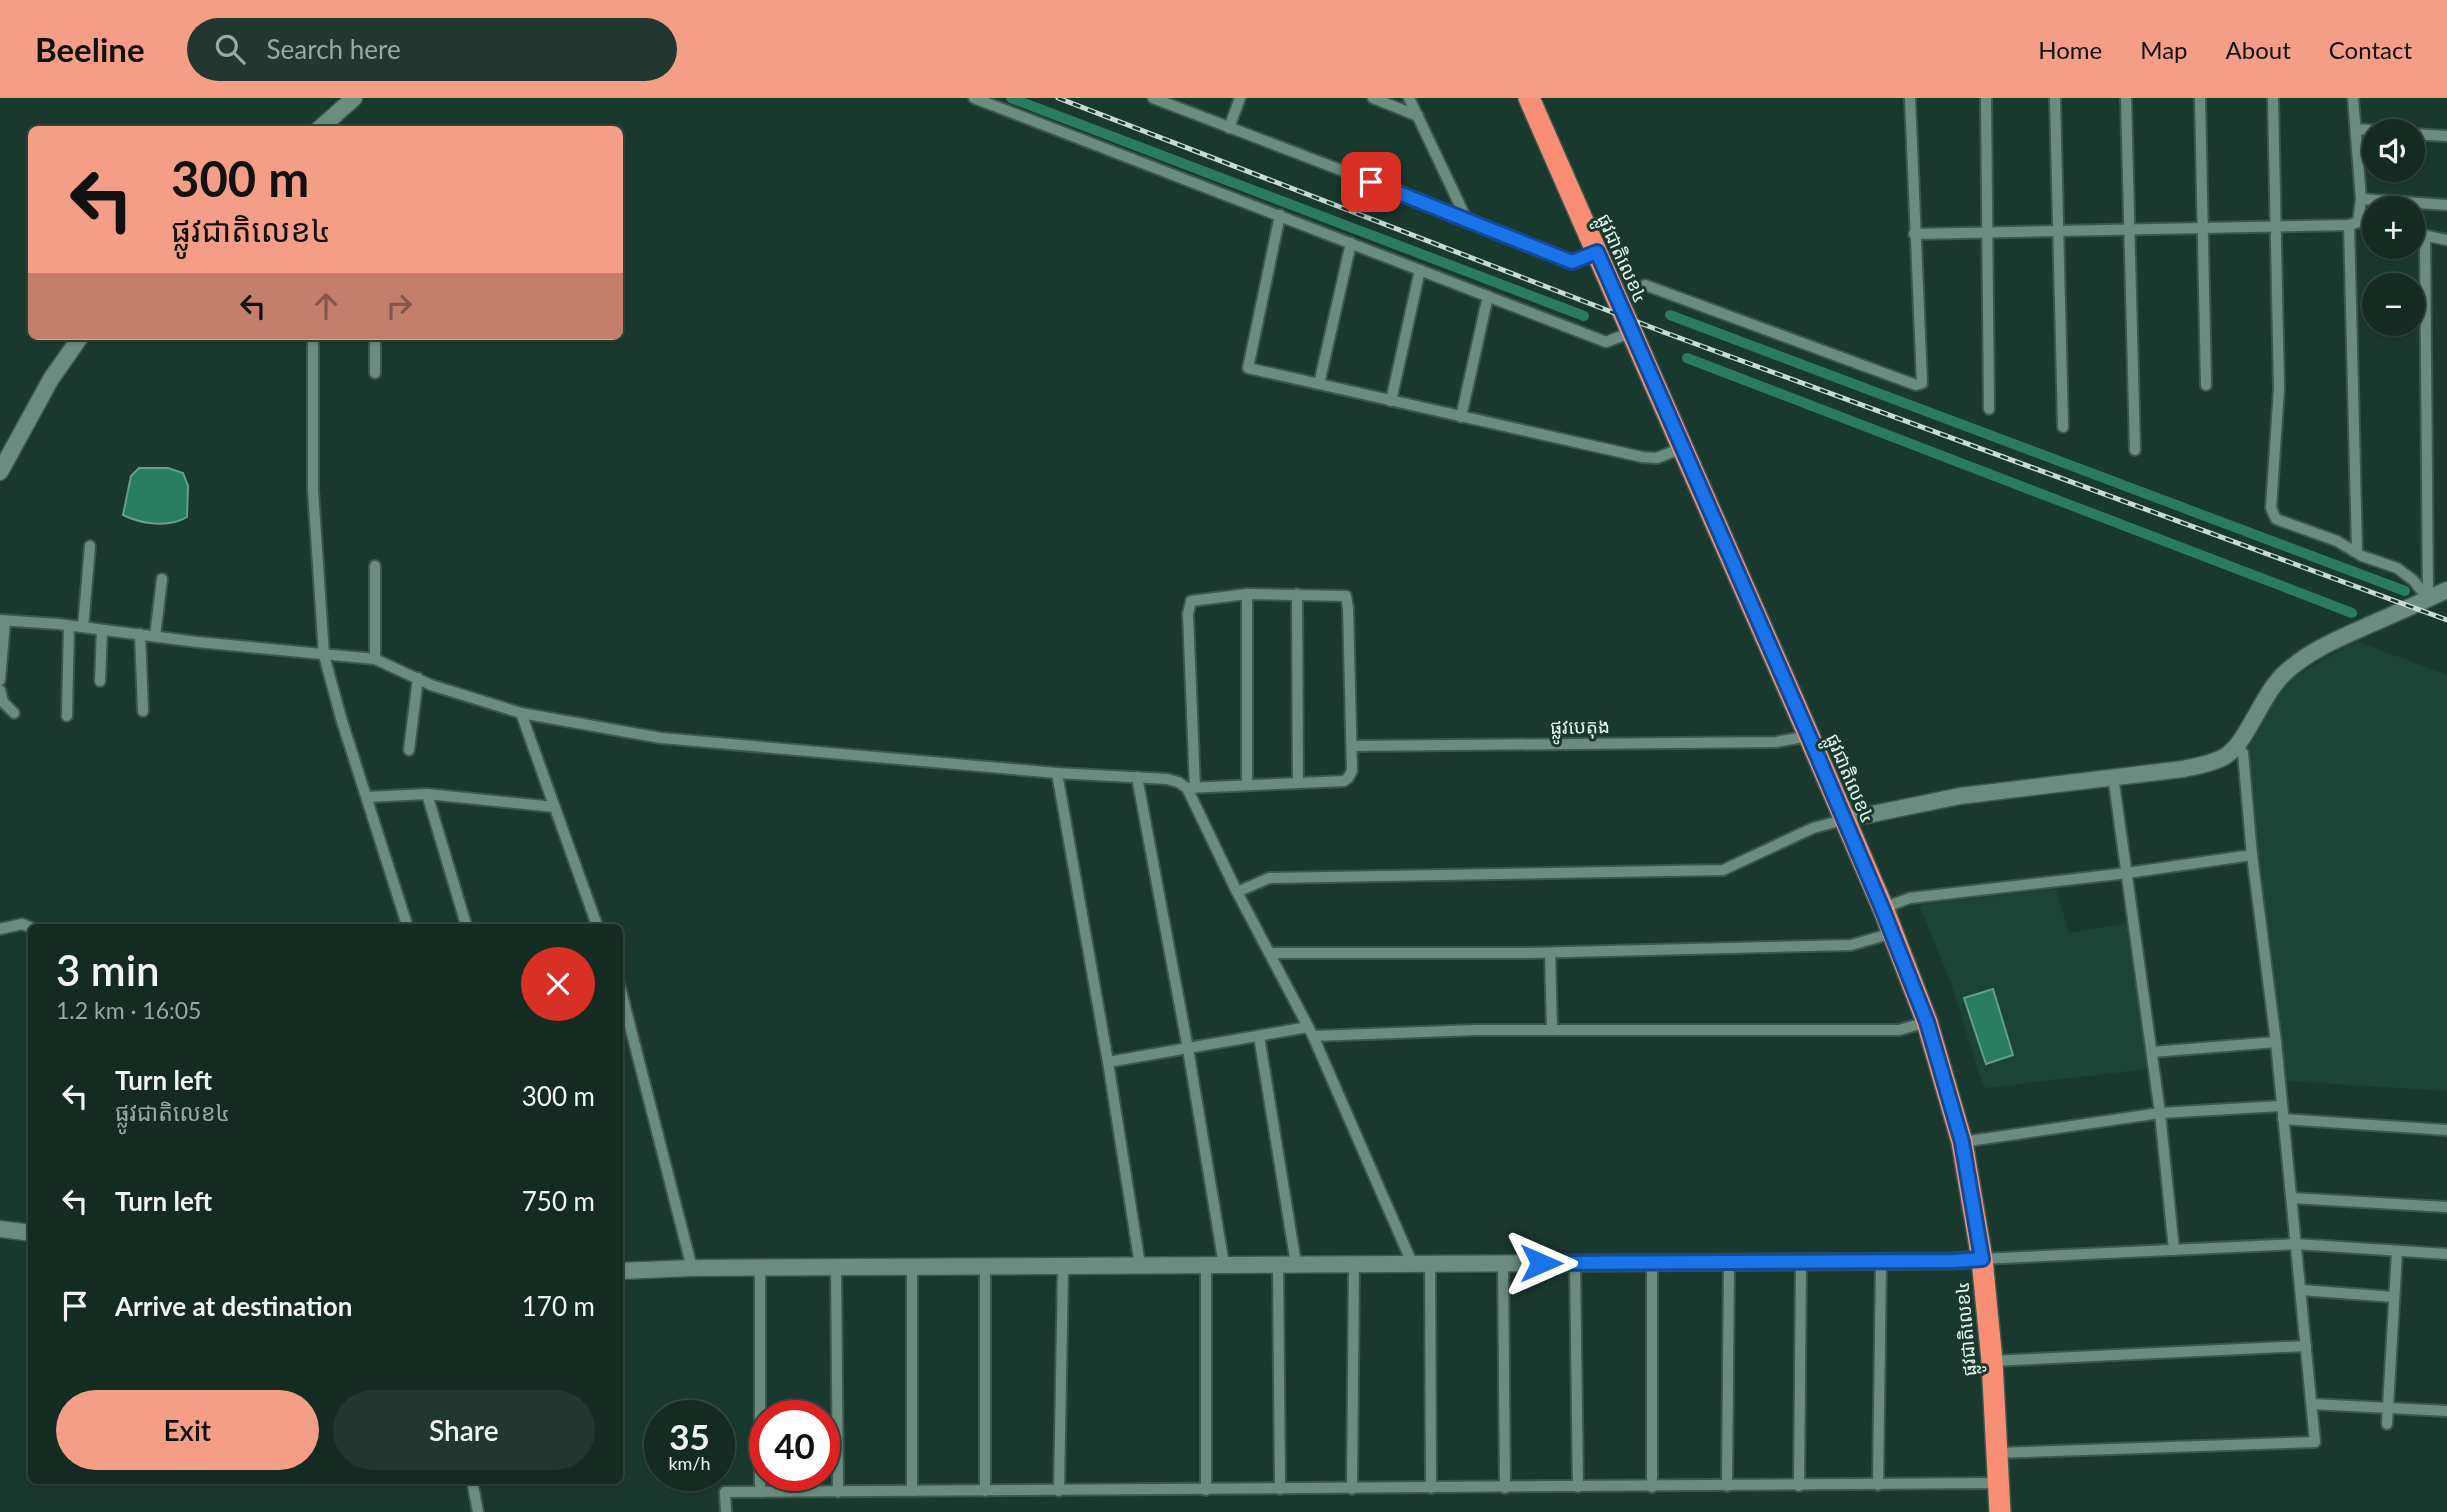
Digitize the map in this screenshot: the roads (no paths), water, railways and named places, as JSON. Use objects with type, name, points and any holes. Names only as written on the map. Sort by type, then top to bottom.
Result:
[{"type":"highway","name":"ផ្លូវជាតិលេខ៤","points":[[1529,98],[1809,736],[1893,933],[1927,1022],[1962,1142],[1982,1259],[1992,1362],[2000,1512]]},
{"type":"street","points":[[322,126],[354,98]]},
{"type":"street","points":[[974,98],[1606,342],[1632,332]]},
{"type":"street","points":[[1153,98],[1466,218],[1572,262],[1597,252]]},
{"type":"street","points":[[1229,128],[1240,98]]},
{"type":"street","points":[[1373,98],[1418,116]]},
{"type":"street","points":[[1409,98],[1466,218]]},
{"type":"street","points":[[1645,285],[1916,385],[1922,383],[1910,98]]},
{"type":"street","points":[[1986,98],[1989,409]]},
{"type":"street","points":[[2055,98],[2063,427]]},
{"type":"street","points":[[2126,98],[2135,450]]},
{"type":"street","points":[[2200,98],[2206,385]]},
{"type":"street","points":[[2273,98],[2278,389],[2272,508],[2276,519],[2397,568],[2413,580],[2429,598],[2447,601]]},
{"type":"street","points":[[2353,98],[2361,199],[2354,224],[2357,551]]},
{"type":"street","points":[[2356,129],[2362,129]]},
{"type":"street","points":[[2425,135],[2447,136]]},
{"type":"street","points":[[2361,199],[2447,205]]},
{"type":"street","points":[[1280,215],[1248,368],[1643,457],[1657,458],[1682,448]]},
{"type":"street","points":[[1914,234],[2362,225]]},
{"type":"street","points":[[2425,235],[2447,240]]},
{"type":"street","points":[[1319,384],[1351,243]]},
{"type":"street","points":[[2420,259],[2429,598]]},
{"type":"street","points":[[1391,401],[1420,270]]},
{"type":"street","points":[[1461,417],[1488,296]]},
{"type":"street","points":[[0,472],[51,379],[78,340]]},
{"type":"street","points":[[313,340],[313,490],[324,655],[334,696],[407,924]]},
{"type":"street","points":[[375,340],[375,373]]},
{"type":"street","points":[[83,627],[90,546]]},
{"type":"street","points":[[375,566],[375,659]]},
{"type":"street","points":[[155,635],[162,579]]},
{"type":"street","points":[[1237,892],[1269,878],[1723,870],[1813,828],[1843,820],[1961,796],[2183,769],[2227,756],[2236,747],[2267,692],[2293,666],[2328,644],[2447,590]]},
{"type":"street","points":[[1247,594],[1247,785]]},
{"type":"street","points":[[0,680],[2,621],[83,627],[375,659],[431,685],[521,713],[661,738],[1057,773],[1167,779],[1191,788],[1344,781],[1352,771],[1346,596],[1247,594],[1191,601],[1191,788],[1237,892],[1311,1032],[1412,1264]]},
{"type":"street","points":[[1297,594],[1298,783]]},
{"type":"street","points":[[67,716],[69,626]]},
{"type":"street","points":[[100,681],[102,629]]},
{"type":"street","points":[[140,634],[144,711]]},
{"type":"street","points":[[409,750],[418,678]]},
{"type":"street","points":[[0,691],[3,702],[15,713]]},
{"type":"street","points":[[521,713],[597,924]]},
{"type":"street","name":"ផ្លូវបេតុង","points":[[1352,746],[1776,742],[1809,736]]},
{"type":"street","points":[[1997,1453],[2315,1443],[2276,1042],[2252,855],[2243,753],[2236,747]]},
{"type":"street","points":[[1057,773],[1108,1062],[1140,1265]]},
{"type":"street","points":[[2113,776],[2160,1113],[2174,1250]]},
{"type":"street","points":[[1137,777],[1188,1049],[1224,1265]]},
{"type":"street","points":[[367,797],[427,793],[555,807]]},
{"type":"street","points":[[427,793],[466,924]]},
{"type":"street","points":[[1882,908],[1910,898],[2127,873],[2252,855]]},
{"type":"street","points":[[0,929],[22,924],[28,926]]},
{"type":"street","points":[[1269,953],[1550,953],[1850,945],[1893,933]]},
{"type":"street","points":[[1550,953],[1552,1029]]},
{"type":"street","points":[[623,998],[692,1268]]},
{"type":"street","points":[[1108,1062],[1259,1036],[1311,1032],[1552,1029],[1899,1030],[1927,1022]]},
{"type":"street","points":[[1259,1036],[1296,1264]]},
{"type":"street","points":[[2152,1052],[2276,1042]]},
{"type":"street","points":[[1962,1142],[2160,1113],[2281,1106]]},
{"type":"street","points":[[2283,1119],[2447,1130]]},
{"type":"street","points":[[2292,1198],[2447,1207]]},
{"type":"street","points":[[0,1229],[28,1232]]},
{"type":"street","points":[[623,1271],[692,1268],[1953,1261],[2296,1244],[2447,1254]]},
{"type":"street","points":[[2387,1424],[2397,1252]]},
{"type":"street","points":[[1799,1486],[1801,1261]]},
{"type":"street","points":[[1878,1485],[1881,1261]]},
{"type":"street","points":[[1652,1262],[1652,1487]]},
{"type":"street","points":[[1727,1486],[1729,1262]]},
{"type":"street","points":[[1503,1263],[1505,1488]]},
{"type":"street","points":[[1575,1263],[1578,1487]]},
{"type":"street","points":[[1278,1264],[1279,1489]]},
{"type":"street","points":[[1352,1489],[1354,1264]]},
{"type":"street","points":[[1430,1264],[1431,1488]]},
{"type":"street","points":[[1206,1265],[1206,1490]]},
{"type":"street","points":[[985,1266],[985,1491]]},
{"type":"street","points":[[1059,1490],[1063,1266]]},
{"type":"street","points":[[836,1267],[838,1492]]},
{"type":"street","points":[[912,1267],[912,1491]]},
{"type":"street","points":[[760,1268],[760,1492]]},
{"type":"street","points":[[2301,1290],[2394,1297]]},
{"type":"street","points":[[1992,1362],[2306,1346]]},
{"type":"street","points":[[2312,1404],[2447,1411]]},
{"type":"street","points":[[726,1512],[725,1492],[1999,1483]]},
{"type":"street","points":[[473,1484],[478,1512]]},
{"type":"waterway","points":[[1011,98],[1584,316]]},
{"type":"waterway","points":[[1670,315],[2405,591]]},
{"type":"waterway","points":[[1687,358],[2352,613]]},
{"type":"railway","points":[[1058,98],[1666,333],[2447,620]]}]
